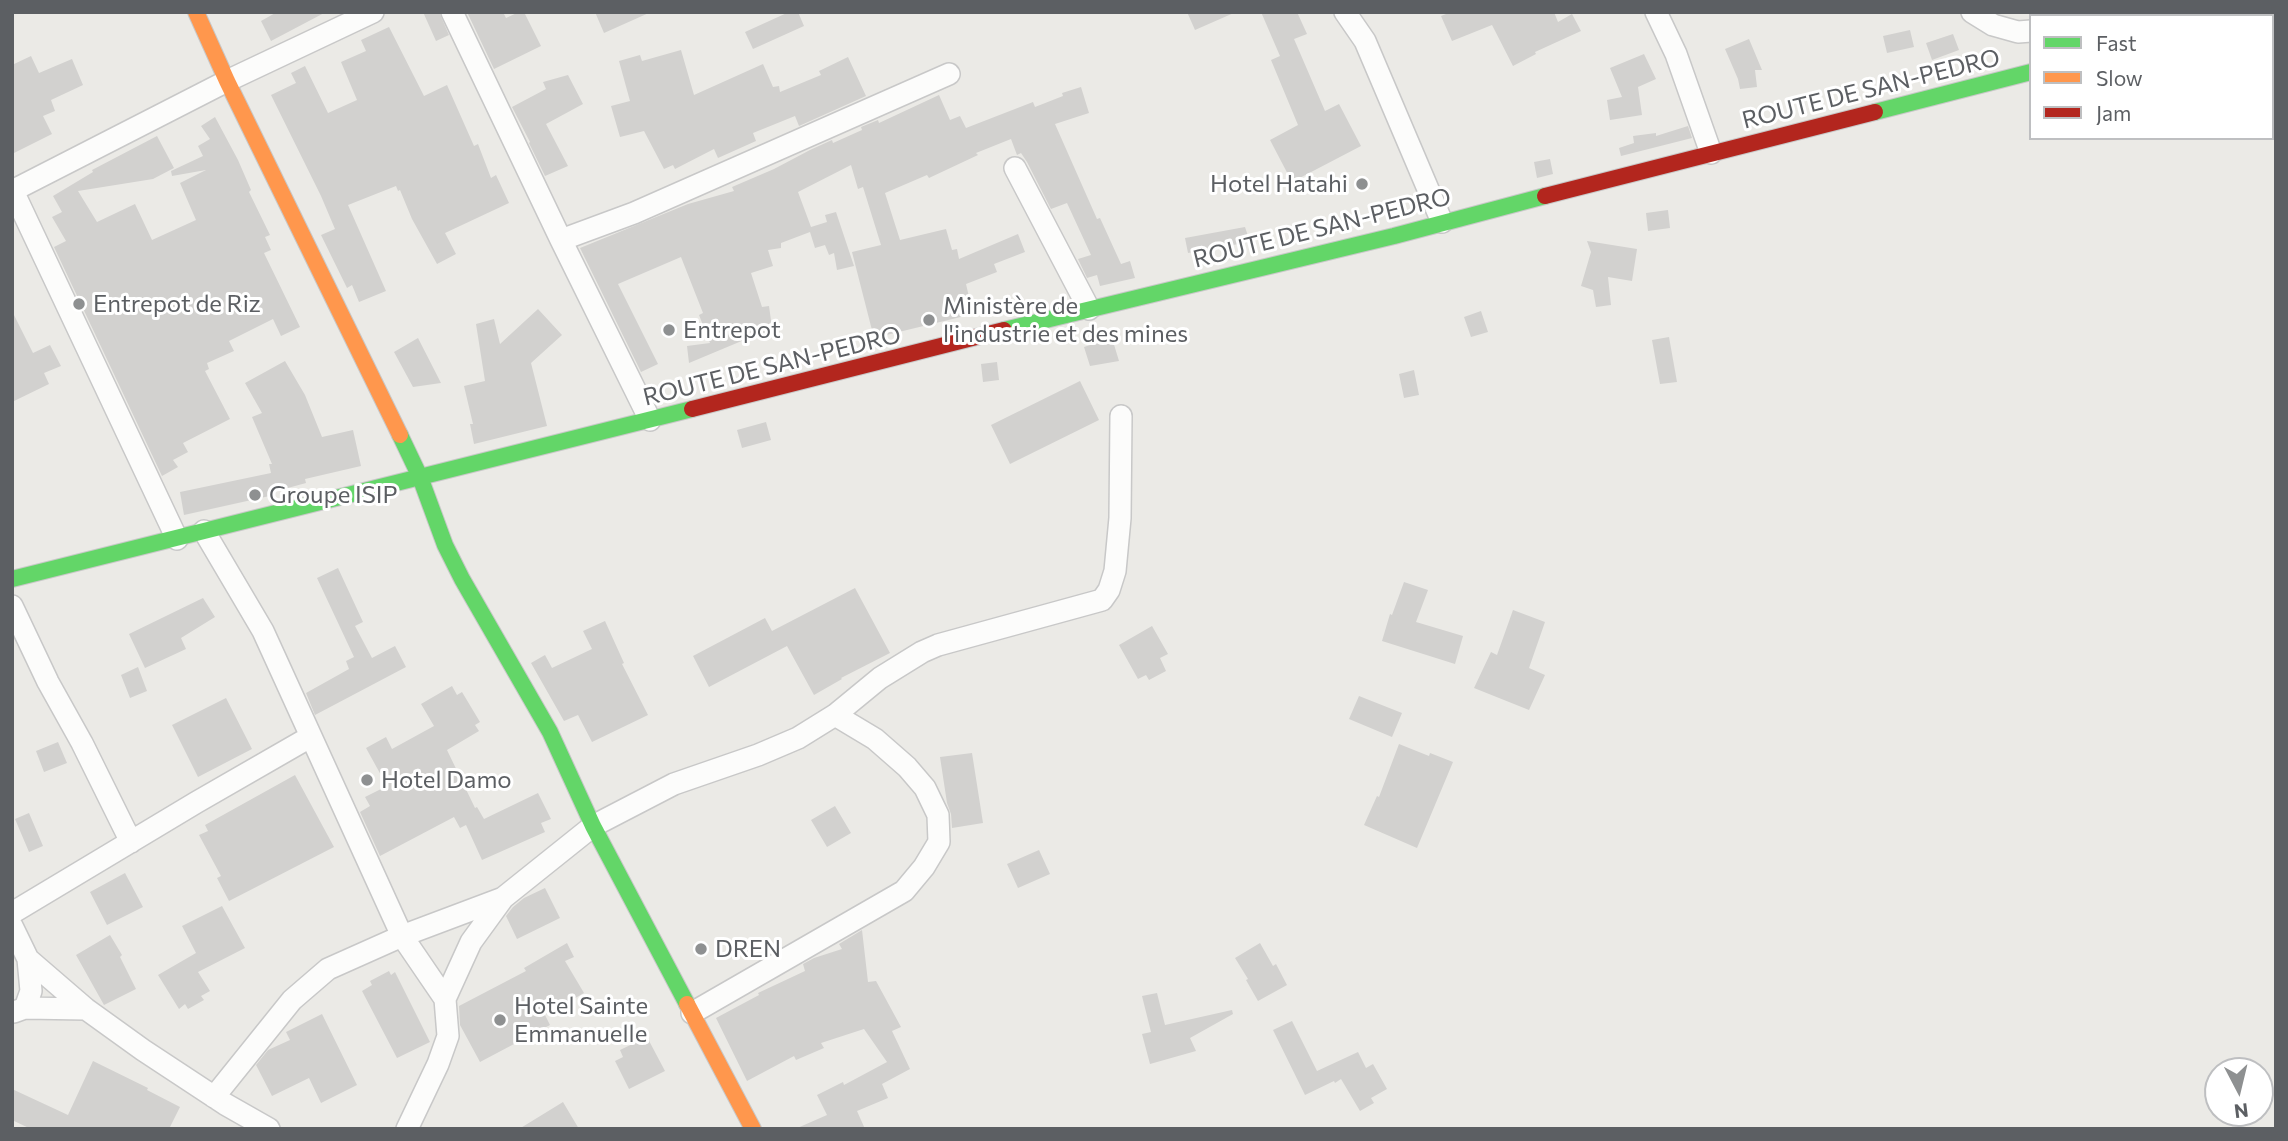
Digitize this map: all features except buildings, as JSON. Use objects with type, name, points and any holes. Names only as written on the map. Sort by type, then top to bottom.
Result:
[{"type":"main road","points":[[196,12],[420,477],[451,557],[550,732],[593,826],[752,1129]]},
{"type":"main road","name":"ROUTE DE SAN-PEDRO","points":[[12,579],[1089,309],[1381,239],[2029,73]]},
{"type":"street","points":[[177,539],[13,191],[227,81],[373,12]]},
{"type":"street","points":[[452,12],[650,420]]},
{"type":"street","points":[[1345,12],[1366,41],[1442,222]]},
{"type":"street","points":[[1656,12],[1676,54],[1711,153]]},
{"type":"street","points":[[1972,12],[1993,25],[2018,32],[2029,31]]},
{"type":"street","points":[[561,240],[647,207],[949,74]]},
{"type":"street","points":[[1015,168],[1089,309]]},
{"type":"street","points":[[407,1129],[438,1064],[448,1036],[445,999],[471,942],[503,898],[593,826],[674,784],[797,738],[835,715],[880,678],[922,652],[938,645],[1102,600],[1109,590],[1115,571],[1121,491],[1121,416]]},
{"type":"street","points":[[204,531],[263,631],[402,936],[445,999]]},
{"type":"street","points":[[12,606],[131,842]]},
{"type":"street","points":[[692,1013],[904,891],[924,867],[939,842],[938,815],[925,788],[907,767],[875,739],[835,715]]},
{"type":"street","points":[[12,914],[310,737]]},
{"type":"street","points":[[214,1097],[292,1000],[328,969],[402,936],[503,898]]},
{"type":"street","points":[[12,926],[28,959],[31,991],[18,1011]]},
{"type":"street","points":[[28,959],[86,1009],[144,1050],[214,1097],[269,1129]]},
{"type":"street","points":[[18,1011],[86,1009]]},
{"type":"traffic: fast","points":[[1875,112],[2029,73]]},
{"type":"traffic: fast","points":[[1004,330],[1394,236],[1545,196]]},
{"type":"traffic: fast","points":[[12,579],[692,409]]},
{"type":"traffic: fast","points":[[400,435],[420,477],[445,545],[462,579],[550,732],[593,826],[687,1004]]},
{"type":"traffic: slow","points":[[196,12],[400,435]]},
{"type":"traffic: slow","points":[[2253,14],[2260,12]]},
{"type":"traffic: slow","points":[[687,1004],[753,1129]]},
{"type":"traffic: jam","points":[[1545,196],[1875,112]]},
{"type":"traffic: jam","points":[[692,409],[1004,330]]},
{"type":"place","name":"Hotel Hatahi","points":[[1362,184]]},
{"type":"place","name":"Entrepot de Riz","points":[[79,304]]},
{"type":"place","name":"Ministère de l'industrie et des mines","points":[[929,320]]},
{"type":"place","name":"Entrepot","points":[[669,330]]},
{"type":"place","name":"Groupe ISIP","points":[[255,495]]},
{"type":"place","name":"Hotel Damo","points":[[367,780]]},
{"type":"place","name":"DREN","points":[[701,949]]},
{"type":"place","name":"Hotel Sainte Emmanuelle","points":[[500,1020]]}]
